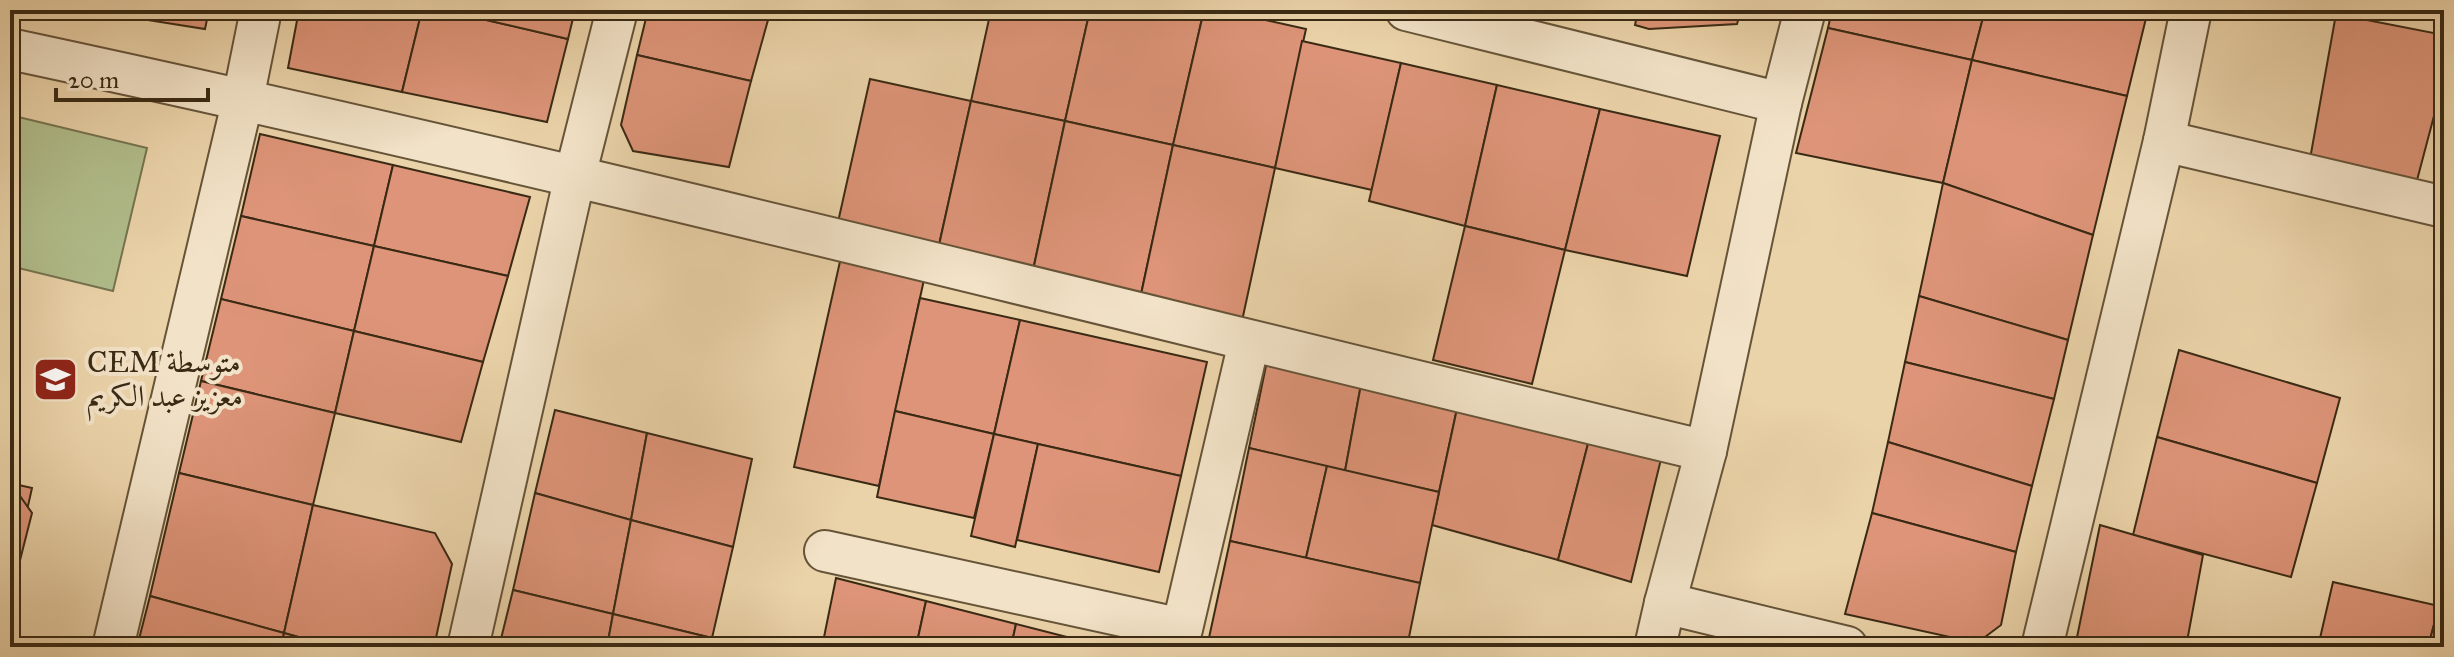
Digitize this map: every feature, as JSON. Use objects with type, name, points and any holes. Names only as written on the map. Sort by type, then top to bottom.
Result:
[{"type":"street","points":[[113,647],[243,99],[261,10]]},
{"type":"street","points":[[468,647],[575,176],[617,10]]},
{"type":"street","points":[[1406,10],[1781,103]]},
{"type":"street","points":[[1655,647],[1706,451],[1781,103],[1805,10]]},
{"type":"street","points":[[2042,647],[2164,141],[2191,10]]},
{"type":"street","points":[[10,49],[575,176],[1706,451]]},
{"type":"street","points":[[2164,141],[2444,207]]},
{"type":"street","points":[[825,551],[1182,629],[1249,342]]},
{"type":"street","points":[[1665,603],[1847,647]]},
{"type":"green space","points":[[10,115],[147,148],[113,291],[10,266]]},
{"type":"building","points":[[116,10],[209,10],[205,29],[116,15]]},
{"type":"building","points":[[299,10],[422,10],[402,92],[288,68]]},
{"type":"building","points":[[422,10],[443,10],[568,39],[547,122],[402,92]]},
{"type":"building","points":[[443,10],[575,10],[568,39]]},
{"type":"building","points":[[648,10],[726,10],[768,20],[751,81],[637,55]]},
{"type":"building","points":[[726,10],[771,10],[768,20]]},
{"type":"building","points":[[991,10],[1090,10],[1065,121],[971,101]]},
{"type":"building","points":[[1090,10],[1204,10],[1173,145],[1065,121]]},
{"type":"building","points":[[1204,10],[1221,10],[1306,29],[1275,168],[1173,145]]},
{"type":"building","points":[[1638,10],[1741,10],[1737,24],[1649,29],[1635,25]]},
{"type":"building","points":[[1832,10],[1985,10],[1972,60],[1828,28]]},
{"type":"building","points":[[1985,10],[2148,10],[2127,96],[1972,60]]},
{"type":"building","points":[[2336,14],[2444,35],[2444,78],[2416,184],[2310,159]]},
{"type":"building","points":[[1828,28],[1972,60],[1943,183],[1796,153]]},
{"type":"building","points":[[1302,41],[1401,63],[1372,190],[1275,168]]},
{"type":"building","points":[[637,55],[751,81],[729,167],[633,151],[621,125]]},
{"type":"building","points":[[1972,60],[2127,96],[2093,235],[1943,183]]},
{"type":"building","points":[[1401,63],[1497,85],[1465,226],[1369,201]]},
{"type":"building","points":[[870,79],[971,101],[937,254],[836,231]]},
{"type":"building","points":[[1497,85],[1600,109],[1565,250],[1465,226]]},
{"type":"building","points":[[971,101],[1065,121],[1032,275],[937,254]]},
{"type":"building","points":[[1600,109],[1720,136],[1687,276],[1565,250]]},
{"type":"building","points":[[1065,121],[1173,145],[1140,299],[1032,275]]},
{"type":"building","points":[[260,134],[393,165],[374,246],[241,216]]},
{"type":"building","points":[[1173,145],[1275,168],[1242,321],[1140,299]]},
{"type":"building","points":[[393,165],[530,197],[508,276],[374,246]]},
{"type":"building","points":[[1943,183],[2093,235],[2068,340],[1919,296]]},
{"type":"building","points":[[241,216],[374,246],[354,331],[221,299]]},
{"type":"building","points":[[1465,226],[1565,250],[1532,384],[1433,360]]},
{"type":"building","points":[[374,246],[508,276],[483,362],[354,331]]},
{"type":"building","points":[[841,257],[925,275],[879,486],[794,467]]},
{"type":"building","points":[[1919,296],[2068,340],[2054,399],[1905,362]]},
{"type":"building","points":[[920,298],[1020,320],[994,434],[895,411]]},
{"type":"building","points":[[221,299],[354,331],[335,413],[201,381]]},
{"type":"building","points":[[1020,320],[1207,362],[1181,476],[994,434]]},
{"type":"building","points":[[354,331],[483,362],[461,442],[335,413]]},
{"type":"building","points":[[2179,350],[2340,398],[2317,483],[2157,437]]},
{"type":"building","points":[[1268,356],[1362,379],[1345,471],[1249,448]]},
{"type":"building","points":[[1905,362],[2054,399],[2032,486],[1888,442]]},
{"type":"building","points":[[1362,379],[1458,404],[1439,492],[1345,471]]},
{"type":"building","points":[[201,381],[335,413],[313,505],[179,473]]},
{"type":"building","points":[[1458,404],[1590,436],[1558,560],[1432,525]]},
{"type":"building","points":[[555,410],[647,433],[631,520],[535,493]]},
{"type":"building","points":[[895,411],[994,434],[974,518],[877,497]]},
{"type":"building","points":[[647,433],[752,459],[733,547],[631,520]]},
{"type":"building","points":[[994,434],[1038,444],[1015,547],[971,536]]},
{"type":"building","points":[[1590,436],[1662,455],[1631,582],[1558,560]]},
{"type":"building","points":[[2157,437],[2317,483],[2291,577],[2133,535]]},
{"type":"building","points":[[1888,442],[2032,486],[2016,552],[1872,513]]},
{"type":"building","points":[[1038,444],[1181,476],[1159,572],[1017,540]]},
{"type":"building","points":[[1249,448],[1327,466],[1306,558],[1230,541]]},
{"type":"building","points":[[1327,466],[1439,492],[1420,583],[1306,558]]},
{"type":"building","points":[[179,473],[313,505],[284,633],[150,596]]},
{"type":"building","points":[[10,483],[32,488],[17,555],[10,553]]},
{"type":"building","points":[[10,486],[32,513],[16,576],[10,577]]},
{"type":"building","points":[[535,493],[631,520],[613,614],[513,590]]},
{"type":"building","points":[[313,505],[435,533],[452,564],[434,647],[334,647],[284,633]]},
{"type":"building","points":[[1872,513],[2016,552],[2001,625],[1977,643],[1845,614]]},
{"type":"building","points":[[631,520],[733,547],[712,638],[613,614]]},
{"type":"building","points":[[2100,525],[2203,555],[2186,647],[2075,647]]},
{"type":"building","points":[[1230,541],[1420,583],[1407,647],[1207,647]]},
{"type":"building","points":[[836,578],[926,601],[916,647],[822,647]]},
{"type":"building","points":[[2333,582],[2439,606],[2428,647],[2318,647]]},
{"type":"building","points":[[513,590],[613,614],[607,647],[499,647]]},
{"type":"building","points":[[150,596],[284,633],[281,647],[137,647]]},
{"type":"building","points":[[926,601],[1016,624],[1011,647],[916,647]]},
{"type":"building","points":[[2439,606],[2444,607],[2444,647],[2428,647]]},
{"type":"building","points":[[613,614],[712,638],[710,647],[607,647]]},
{"type":"building","points":[[1016,624],[1106,647],[1011,647]]},
{"type":"building","points":[[284,633],[334,647],[281,647]]},
{"type":"place","name":"CEM متوسطة معزيز عبد الكريم","points":[[56,379]]}]
